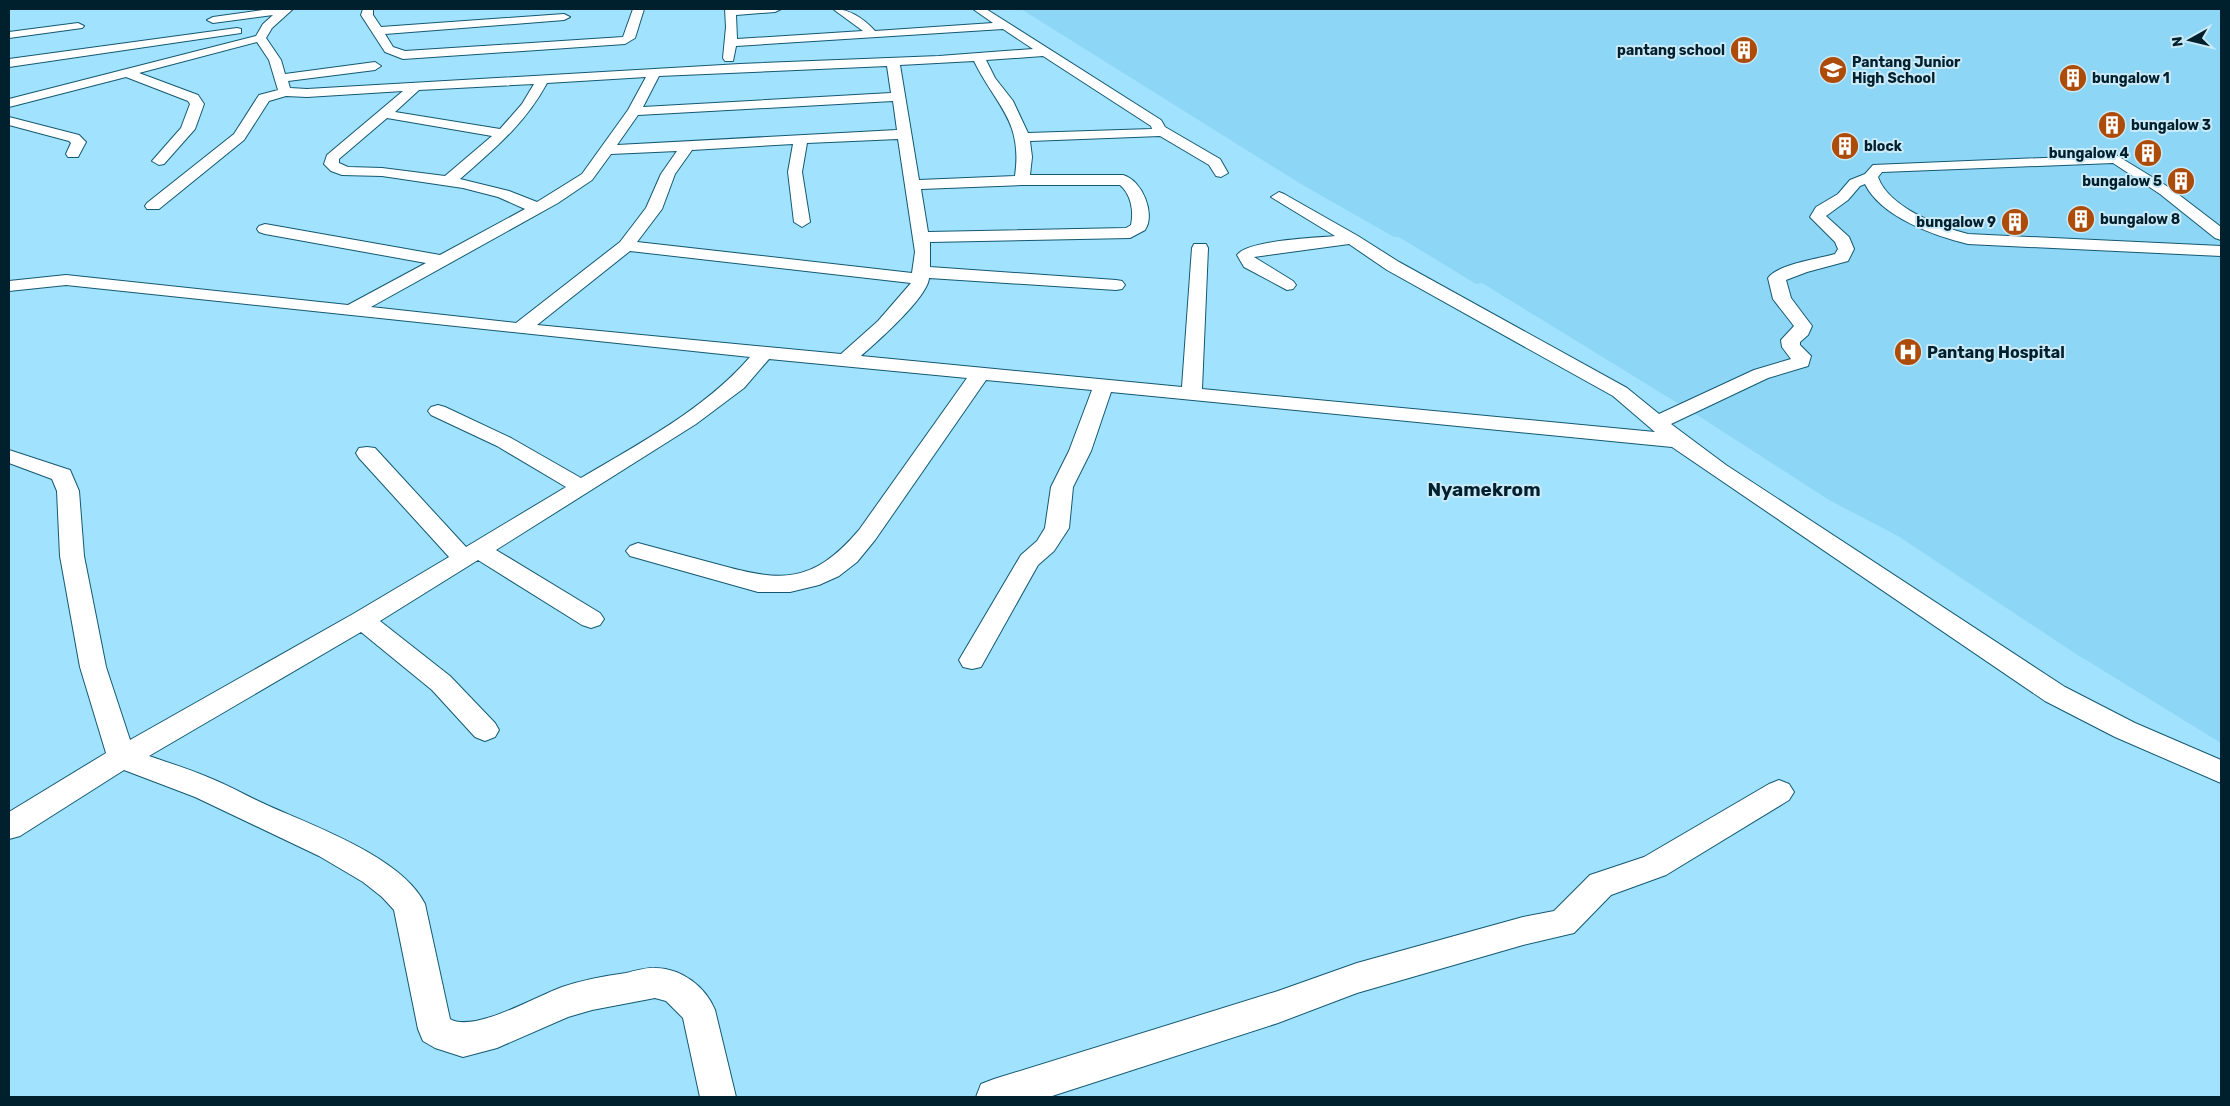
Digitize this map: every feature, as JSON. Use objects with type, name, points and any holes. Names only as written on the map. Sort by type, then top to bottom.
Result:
[{"type":"street","points":[[200,22],[286,9]]},
{"type":"street","points":[[9,103],[260,38],[267,26],[286,9]]},
{"type":"street","points":[[368,9],[367,14],[389,49],[403,55],[628,39],[638,9]]},
{"type":"street","points":[[726,69],[729,62],[730,10],[775,9]]},
{"type":"street","points":[[838,9],[863,24],[872,34]]},
{"type":"street","points":[[980,9],[1156,123],[1160,130],[1215,162],[1221,173]]},
{"type":"street","points":[[378,31],[564,17]]},
{"type":"street","points":[[9,35],[78,26]]},
{"type":"street","points":[[9,63],[267,26]]},
{"type":"street","points":[[730,43],[1004,26]]},
{"type":"street","points":[[260,38],[275,60],[285,92]]},
{"type":"street","points":[[153,206],[239,137],[264,98],[285,92],[307,93],[418,85],[893,62],[1045,52]]},
{"type":"street","points":[[978,57],[989,79],[1006,101],[1023,137],[1025,157],[1022,180]]},
{"type":"street","points":[[847,359],[885,325],[920,284],[922,276],[920,237],[893,62]]},
{"type":"street","points":[[280,78],[375,66]]},
{"type":"street","points":[[128,73],[194,98],[197,104],[195,119],[183,136],[159,161]]},
{"type":"street","points":[[351,311],[538,208],[587,177],[634,111],[654,74]]},
{"type":"street","points":[[447,182],[503,134],[528,106],[542,80]]},
{"type":"street","points":[[418,85],[332,158],[331,164],[335,169],[382,172],[447,182],[512,195],[538,208]]},
{"type":"street","points":[[634,111],[899,97]]},
{"type":"street","points":[[384,114],[503,134]]},
{"type":"street","points":[[9,121],[74,138],[79,142],[73,154]]},
{"type":"street","points":[[1023,137],[1141,134],[1155,133],[1160,130]]},
{"type":"street","points":[[608,150],[904,134]]},
{"type":"street","points":[[801,140],[795,172],[802,222]]},
{"type":"street","points":[[520,328],[626,246],[654,209],[668,174],[688,146]]},
{"type":"street","points":[[1657,423],[1761,374],[1801,362],[1801,356],[1791,347],[1790,340],[1801,331],[1803,326],[1799,319],[1785,306],[1777,290],[1778,278],[1793,269],[1821,265],[1842,257],[1846,250],[1843,240],[1818,217],[1822,210],[1843,198],[1855,183],[1870,177],[1878,168],[2116,159],[2165,191],[2221,234]]},
{"type":"street","points":[[1870,177],[1879,194],[1923,223],[1952,236],[1968,239],[2221,252]]},
{"type":"street","points":[[912,185],[1022,180],[1123,180],[1133,189],[1140,222],[1139,227],[1130,233],[920,237]]},
{"type":"street","points":[[1279,197],[1406,273],[1620,392],[1678,441],[1776,510],[1868,568],[2055,694],[2125,730],[2221,772]]},
{"type":"street","points":[[265,229],[443,261]]},
{"type":"street","points":[[1288,285],[1250,264],[1245,255],[1252,251],[1352,239]]},
{"type":"street","points":[[626,246],[922,276],[1116,285]]},
{"type":"street","points":[[1192,392],[1200,248]]},
{"type":"street","points":[[9,286],[66,280],[351,311],[847,359],[980,374],[1192,392],[1678,441]]},
{"type":"street","points":[[9,827],[122,758],[362,620],[630,458],[689,420],[737,384],[765,351]]},
{"type":"street","points":[[638,551],[758,584],[790,584],[810,579],[830,570],[849,557],[867,535],[980,374]]},
{"type":"street","points":[[972,660],[1029,560],[1046,546],[1058,528],[1059,499],[1062,487],[1080,451],[1104,384]]},
{"type":"street","points":[[438,411],[504,442],[581,486]]},
{"type":"street","points":[[367,453],[472,554],[591,619]]},
{"type":"street","points":[[9,456],[62,475],[68,492],[72,556],[93,667],[122,758]]},
{"type":"street","points":[[362,620],[441,683],[485,730]]},
{"type":"street","points":[[122,758],[203,788],[239,806],[294,829],[367,869],[401,894],[410,904],[435,1029],[447,1036],[463,1040],[497,1031],[563,1003],[592,994],[655,983],[675,987],[698,1010],[718,1097]]},
{"type":"street","points":[[994,1097],[1278,1007],[1357,978],[1523,931],[1563,923],[1601,884],[1631,876],[1662,862],[1779,792]]},
{"type":"shaded area","name":"Pantang Hospital","points":[[1021,9],[2221,9],[2221,743],[2073,652],[1898,536],[1829,500],[1705,420],[1482,283],[1476,284],[1399,237],[1394,237],[1301,184]]},
{"type":"place","name":"pantang school","points":[[1744,50]]},
{"type":"place","name":"Pantang Junior High School","points":[[1833,70]]},
{"type":"place","name":"bungalow 1","points":[[2073,78]]},
{"type":"place","name":"bungalow 3","points":[[2112,125]]},
{"type":"place","name":"block","points":[[1845,146]]},
{"type":"place","name":"bungalow 4","points":[[2148,153]]},
{"type":"place","name":"bungalow 5","points":[[2181,181]]},
{"type":"place","name":"bungalow 8","points":[[2081,219]]},
{"type":"place","name":"bungalow 9","points":[[2015,222]]},
{"type":"place","name":"Pantang Hospital","points":[[1908,352]]},
{"type":"district","name":"Nyamekrom","points":[[1484,489]]}]
